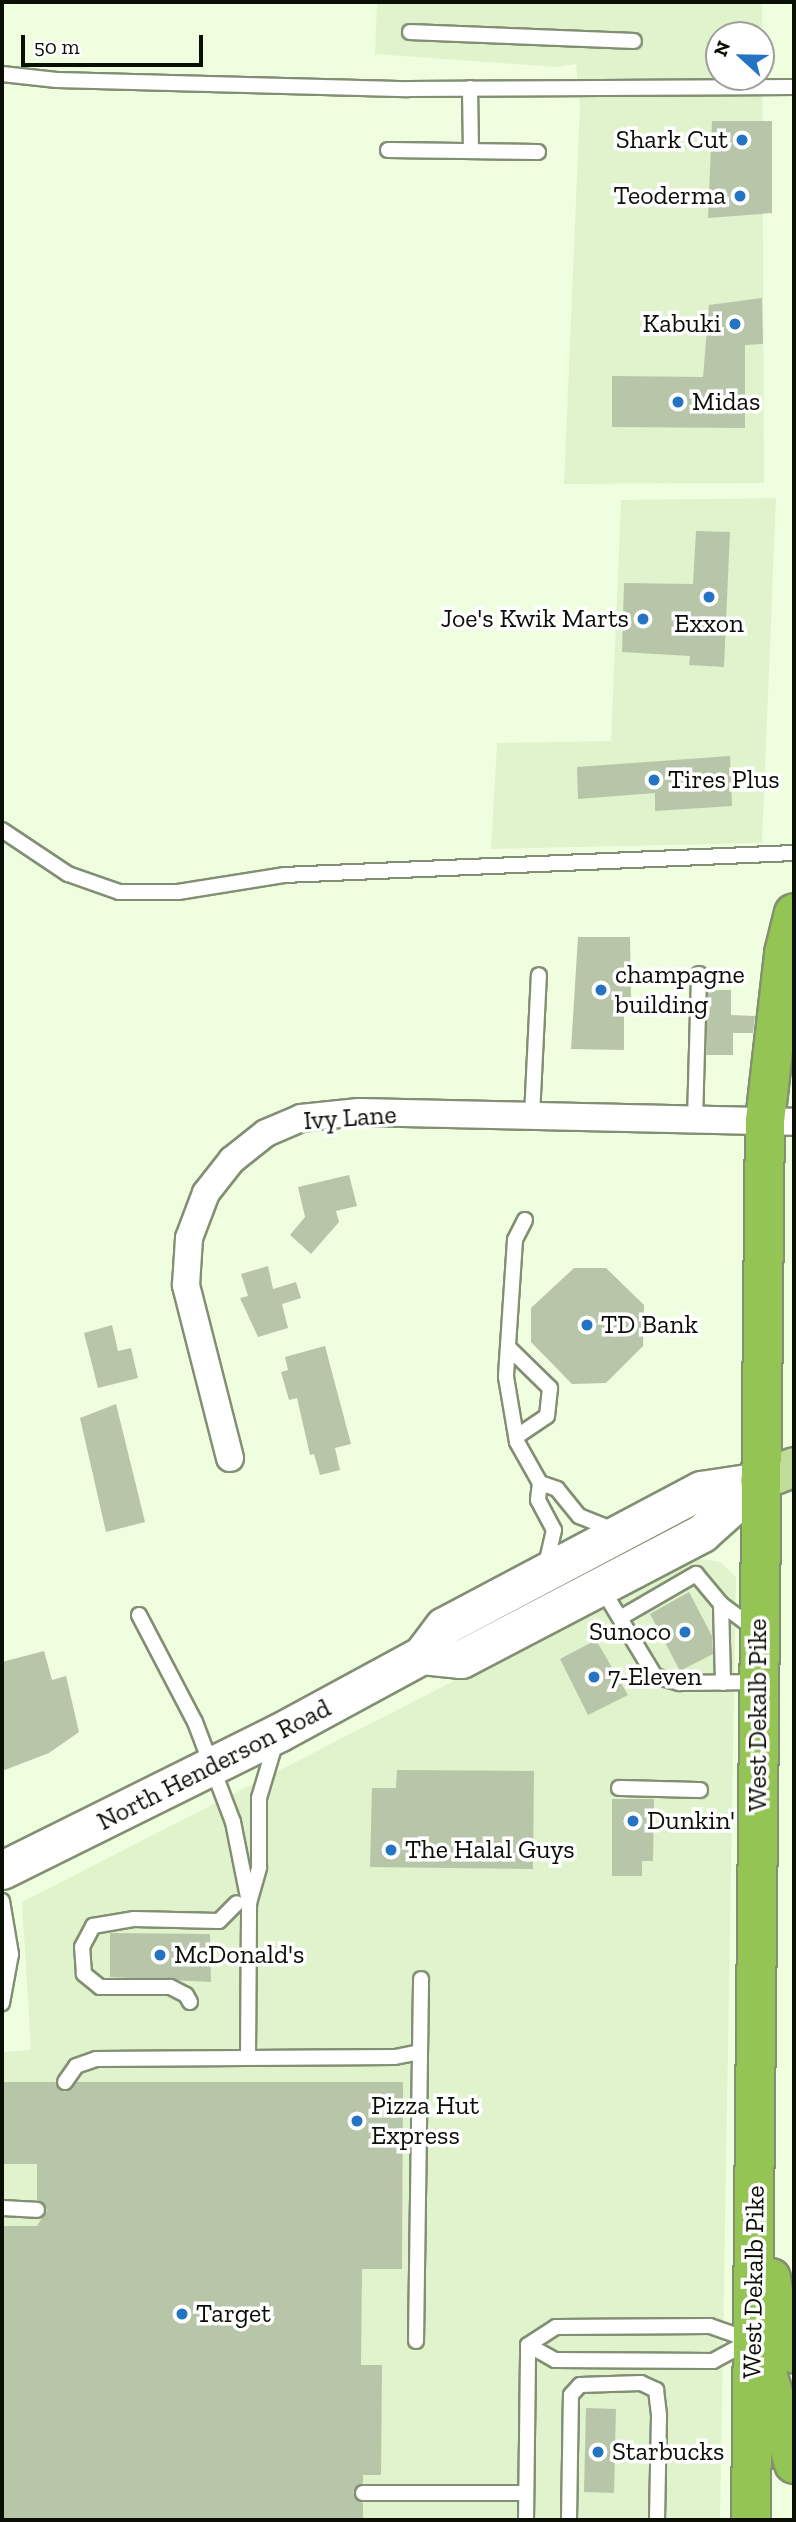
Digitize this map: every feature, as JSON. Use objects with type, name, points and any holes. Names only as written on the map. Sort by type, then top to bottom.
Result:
[{"type":"highway","name":"West Dekalb Pike","points":[[751,2520],[756,2172],[740,1683],[758,1631],[760,1481],[779,1122],[784,953],[794,913]]},
{"type":"highway","points":[[756,2172],[780,2334],[794,2353]]},
{"type":"highway","points":[[752,2341],[767,2371],[794,2464]]},
{"type":"main road","name":"North Henderson Road","points":[[2,1870],[211,1768],[422,1655],[444,1626],[701,1490],[760,1481],[794,1467]]},
{"type":"main road","name":"North Henderson Road","points":[[422,1655],[461,1659],[702,1533],[760,1481]]},
{"type":"street","name":"Ivy Lane","points":[[230,1458],[186,1285],[189,1238],[206,1193],[232,1160],[266,1133],[301,1118],[359,1112],[779,1122]]},
{"type":"lane","points":[[410,32],[634,41]]},
{"type":"lane","points":[[2,74],[57,80],[470,88],[794,87]]},
{"type":"lane","points":[[470,88],[471,151]]},
{"type":"lane","points":[[388,150],[538,152]]},
{"type":"lane","points":[[2,830],[68,874],[119,892],[178,892],[284,875],[794,853]]},
{"type":"lane","points":[[695,1120],[699,974]]},
{"type":"lane","points":[[532,1116],[539,975]]},
{"type":"lane","points":[[525,1220],[515,1240],[506,1377],[516,1437],[540,1483],[538,1500],[554,1539],[542,1574]]},
{"type":"lane","points":[[508,1346],[550,1388],[547,1416],[516,1437]]},
{"type":"lane","points":[[540,1483],[558,1489],[579,1516],[621,1532]]},
{"type":"lane","points":[[620,1618],[696,1574],[720,1604],[758,1631]]},
{"type":"lane","points":[[601,1586],[655,1676],[680,1683],[740,1683],[720,1604]]},
{"type":"lane","points":[[139,1615],[195,1723],[233,1822],[243,1903],[248,2058]]},
{"type":"lane","points":[[190,2003],[186,1995],[170,1987],[100,1987],[84,1974],[82,1947],[93,1926],[134,1919],[219,1921],[243,1903],[259,1867],[261,1785],[280,1732]]},
{"type":"lane","points":[[619,1788],[700,1790]]},
{"type":"lane","points":[[2,1901],[11,1954],[2,1994]]},
{"type":"lane","points":[[416,2341],[421,1979]]},
{"type":"lane","points":[[65,2082],[76,2066],[96,2059],[395,2057],[420,2052]]},
{"type":"lane","points":[[2,2208],[37,2210]]},
{"type":"lane","points":[[528,2345],[556,2327],[710,2326],[752,2341]]},
{"type":"lane","points":[[528,2345],[555,2360],[713,2361],[752,2341]]},
{"type":"lane","points":[[526,2520],[528,2345]]},
{"type":"lane","points":[[569,2520],[571,2395],[580,2385],[641,2383],[656,2390],[659,2416],[657,2520]]},
{"type":"lane","points":[[363,2493],[526,2493]]},
{"type":"path","points":[[624,1002],[653,1003]]},
{"type":"shaded area","points":[[377,2],[762,2],[762,21],[705,21],[705,91],[762,91],[764,483],[564,484],[580,104],[576,64],[555,67],[375,54]]},
{"type":"shaded area","points":[[776,498],[762,843],[491,849],[497,743],[611,741],[621,500]]},
{"type":"shaded area","points":[[694,1558],[720,1562],[736,1577],[720,2520],[2,2520],[2,2052],[31,2050],[22,1902]]},
{"type":"building","points":[[712,121],[772,121],[772,213],[708,218]]},
{"type":"building","name":"Midas","points":[[762,298],[763,344],[745,345],[745,428],[612,427],[612,376],[703,377],[709,305]]},
{"type":"building","points":[[696,531],[730,532],[724,667],[689,665],[690,656],[622,652],[624,583],[693,584]]},
{"type":"building","name":"Tires Plus","points":[[730,756],[732,806],[655,811],[655,793],[578,799],[577,767]]},
{"type":"building","name":"champagne building","points":[[578,937],[630,937],[631,997],[624,997],[624,1050],[571,1049]]},
{"type":"building","points":[[708,990],[731,990],[731,1015],[755,1016],[753,1033],[733,1033],[733,1055],[706,1055]]},
{"type":"building","points":[[349,1175],[357,1206],[336,1211],[339,1222],[311,1254],[290,1235],[305,1217],[298,1187]]},
{"type":"building","points":[[268,1266],[273,1289],[296,1282],[301,1298],[282,1304],[288,1328],[258,1337],[240,1298],[248,1296],[241,1274]]},
{"type":"building","name":"TD Bank","points":[[574,1268],[606,1268],[644,1305],[643,1346],[606,1383],[572,1384],[531,1342],[531,1308]]},
{"type":"building","points":[[112,1325],[118,1351],[131,1348],[138,1378],[98,1388],[84,1333]]},
{"type":"building","points":[[325,1346],[351,1444],[335,1448],[340,1470],[320,1475],[314,1454],[310,1455],[297,1398],[289,1400],[281,1372],[288,1370],[285,1357]]},
{"type":"building","points":[[116,1404],[145,1522],[106,1532],[80,1418]]},
{"type":"building","name":"Sunoco","points":[[689,1592],[712,1636],[713,1654],[680,1671],[650,1614]]},
{"type":"building","name":"7-Eleven","points":[[596,1640],[628,1695],[588,1715],[560,1659]]},
{"type":"building","points":[[44,1651],[52,1680],[66,1676],[79,1732],[49,1753],[2,1771],[2,1662]]},
{"type":"building","points":[[397,1770],[534,1771],[533,1869],[370,1867],[372,1788],[396,1788]]},
{"type":"building","name":"Dunkin'","points":[[612,1799],[654,1799],[653,1861],[642,1861],[642,1876],[612,1876]]},
{"type":"building","name":"McDonald's","points":[[110,1933],[210,1934],[211,1982],[110,1977]]},
{"type":"building","name":"Target","points":[[2,2082],[55,2082],[65,2092],[77,2082],[403,2082],[402,2269],[362,2269],[361,2365],[382,2365],[381,2475],[363,2475],[363,2483],[353,2492],[363,2503],[363,2520],[2,2520],[2,2226],[37,2226],[47,2210],[37,2200],[37,2164],[2,2164]]},
{"type":"building","points":[[586,2408],[616,2409],[614,2493],[584,2492]]},
{"type":"place","name":"Shark Cut","points":[[742,140]]},
{"type":"place","name":"Teoderma","points":[[740,196]]},
{"type":"place","name":"Kabuki","points":[[735,324]]},
{"type":"place","name":"Midas","points":[[678,402]]},
{"type":"place","name":"Exxon","points":[[709,597]]},
{"type":"place","name":"Joe's Kwik Marts","points":[[643,619]]},
{"type":"place","name":"Tires Plus","points":[[654,780]]},
{"type":"place","name":"champagne building","points":[[601,990]]},
{"type":"place","name":"TD Bank","points":[[587,1325]]},
{"type":"place","name":"Sunoco","points":[[685,1632]]},
{"type":"place","name":"7-Eleven","points":[[594,1677]]},
{"type":"place","name":"Dunkin'","points":[[633,1821]]},
{"type":"place","name":"The Halal Guys","points":[[391,1850]]},
{"type":"place","name":"McDonald's","points":[[160,1955]]},
{"type":"place","name":"Pizza Hut Express","points":[[357,2121]]},
{"type":"place","name":"Target","points":[[182,2314]]},
{"type":"place","name":"Starbucks","points":[[598,2452]]}]
